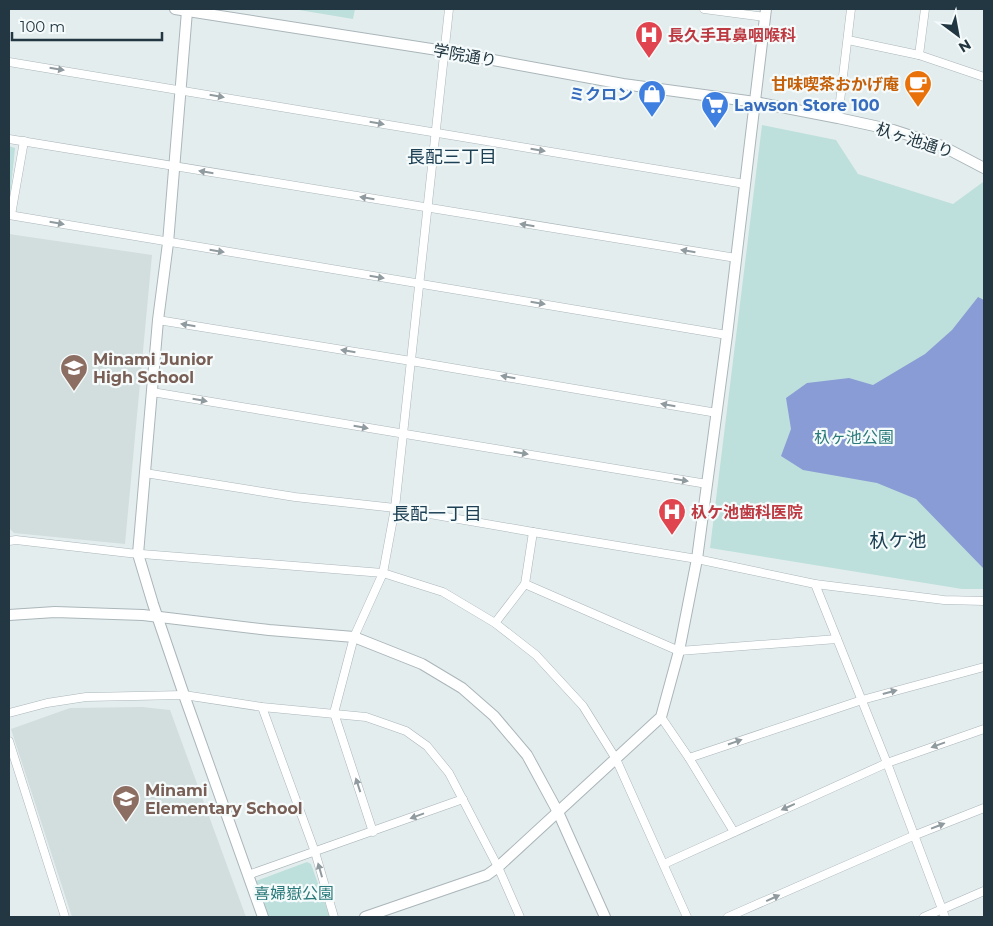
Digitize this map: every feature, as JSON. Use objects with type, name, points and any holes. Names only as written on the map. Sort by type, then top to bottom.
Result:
[{"type":"street","name":"学院通り","points":[[175,9],[444,51],[623,84],[755,102]]},
{"type":"street","points":[[373,832],[334,713],[354,637],[383,573],[395,508],[449,9]]},
{"type":"street","points":[[365,917],[487,875],[661,717],[679,651],[697,559],[727,335],[766,13],[704,9]]},
{"type":"street","points":[[838,118],[851,9]]},
{"type":"street","points":[[919,55],[925,9]]},
{"type":"street","points":[[188,10],[168,242],[158,320],[138,554],[184,695],[263,917]]},
{"type":"street","points":[[848,40],[919,55],[984,77]]},
{"type":"street","points":[[9,62],[745,184]]},
{"type":"street","name":"杁ヶ池通り","points":[[755,102],[892,130],[942,146],[984,168]]},
{"type":"street","points":[[9,139],[736,258]]},
{"type":"street","points":[[24,141],[10,215],[727,335]]},
{"type":"street","points":[[158,320],[716,413]]},
{"type":"street","points":[[152,392],[707,484]]},
{"type":"street","points":[[144,473],[296,497],[395,508],[697,559],[815,584],[944,600],[984,601]]},
{"type":"street","points":[[495,623],[525,584],[533,532]]},
{"type":"street","points":[[9,533],[12,540],[138,554],[383,573],[443,592],[495,623],[536,655],[583,706],[616,759],[687,917]]},
{"type":"street","points":[[525,584],[679,651],[837,639]]},
{"type":"street","points":[[815,584],[887,763],[943,913]]},
{"type":"street","points":[[9,615],[54,612],[143,615],[354,637],[422,664],[462,688],[494,716],[527,755],[558,812],[604,917]]},
{"type":"street","points":[[689,758],[862,700],[984,667]]},
{"type":"street","points":[[9,713],[47,703],[86,697],[184,695],[262,707],[366,716],[406,731],[427,746],[449,773],[498,867],[520,917]]},
{"type":"street","points":[[262,707],[315,852],[334,917]]},
{"type":"street","points":[[661,717],[689,758],[734,832]]},
{"type":"street","points":[[664,864],[887,763],[984,728]]},
{"type":"street","points":[[9,741],[65,917]]},
{"type":"street","points":[[248,876],[463,799]]},
{"type":"street","points":[[728,917],[913,836],[984,808]]},
{"type":"street","points":[[924,917],[943,913],[984,891]]},
{"type":"shaded area","name":"Minami Junior High School","points":[[9,234],[152,255],[125,544],[14,533],[9,528]]},
{"type":"shaded area","name":"Minami Elementary School","points":[[142,707],[170,710],[246,917],[72,917],[11,729],[70,708]]},
{"type":"green space","points":[[293,9],[355,9],[353,19]]},
{"type":"green space","name":"杁ヶ池公園","points":[[762,125],[836,140],[858,174],[953,204],[984,183],[984,589],[962,589],[710,548]]},
{"type":"green space","points":[[9,146],[15,148],[9,207]]},
{"type":"green space","name":"喜婦嶽公園","points":[[307,862],[311,864],[330,917],[267,917],[255,884],[256,881]]},
{"type":"water","name":"杁ケ池","points":[[978,297],[984,300],[984,569],[916,499],[877,483],[803,470],[781,456],[791,429],[786,398],[807,383],[849,378],[873,385],[925,354],[952,330]]},
{"type":"place","name":"長久手耳鼻咽喉科","points":[[649,59]]},
{"type":"place","name":"甘味喫茶おかげ庵","points":[[918,108]]},
{"type":"place","name":"ミクロン","points":[[652,118]]},
{"type":"place","name":"Lawson Store 100","points":[[715,129]]},
{"type":"place","name":"Minami Junior High School","points":[[74,392]]},
{"type":"place","name":"杁ケ池歯科医院","points":[[672,536]]},
{"type":"place","name":"Minami Elementary School","points":[[126,823]]},
{"type":"district","name":"長配三丁目","points":[[452,157]]},
{"type":"district","name":"長配一丁目","points":[[437,514]]},
{"type":"district","name":"杁ケ池","points":[[898,540]]}]
